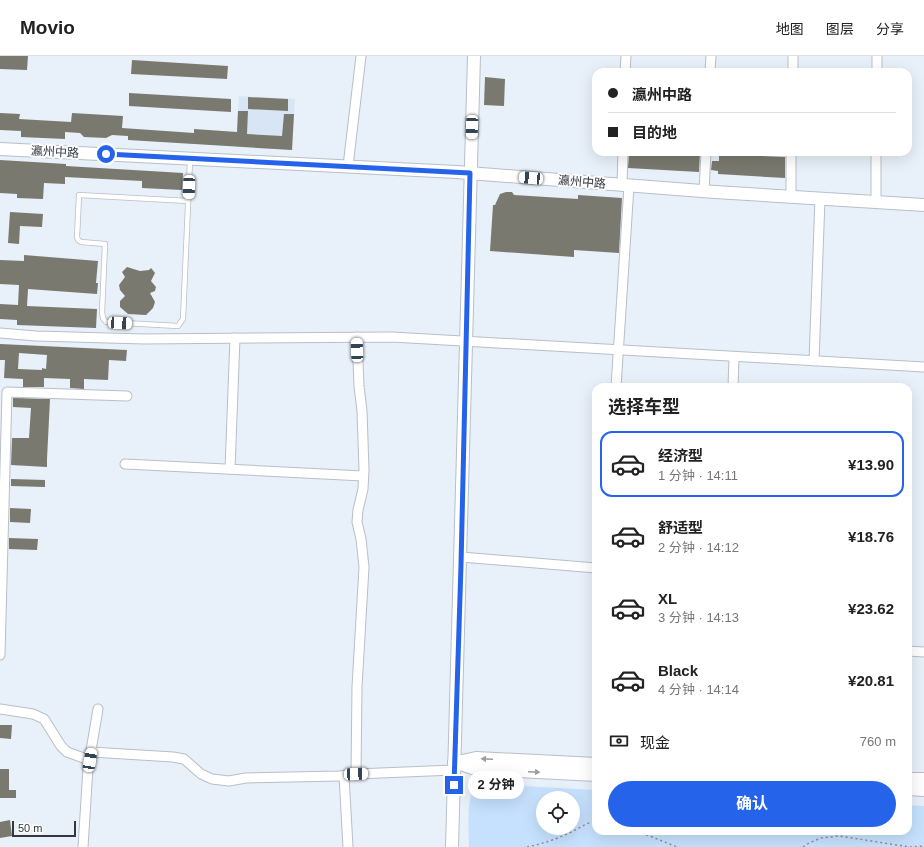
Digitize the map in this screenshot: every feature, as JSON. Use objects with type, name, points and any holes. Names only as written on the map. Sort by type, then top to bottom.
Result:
[{"type":"street","points":[[348,166],[361,56]]},
{"type":"street","points":[[452,847],[474,56]]},
{"type":"street","points":[[625,68],[626,56]]},
{"type":"street","points":[[710,68],[711,56]]},
{"type":"street","points":[[792,68],[793,56]]},
{"type":"street","points":[[877,56],[877,68]]},
{"type":"street","name":"瀛州中路","points":[[0,149],[470,173],[704,192],[924,205]]},
{"type":"street","points":[[616,383],[626,185],[623,156]]},
{"type":"street","points":[[704,192],[706,156]]},
{"type":"street","points":[[791,156],[791,197]]},
{"type":"street","points":[[876,156],[876,202]]},
{"type":"street","points":[[814,361],[820,199]]},
{"type":"street","points":[[0,333],[36,336],[144,339],[392,337],[924,367]]},
{"type":"street","points":[[230,469],[235,338]]},
{"type":"street","points":[[356,774],[357,687],[364,567],[361,539],[357,522],[364,476],[362,411],[359,386],[357,338]]},
{"type":"street","points":[[733,383],[734,356]]},
{"type":"street","points":[[0,655],[7,392],[127,396]]},
{"type":"street","points":[[125,464],[364,476]]},
{"type":"street","points":[[461,557],[592,568]]},
{"type":"street","points":[[912,651],[924,652]]},
{"type":"street","points":[[0,709],[33,714],[44,720],[61,746],[68,752],[90,756],[179,758],[184,759],[201,774],[212,779],[229,781],[246,778],[344,776],[454,766],[476,769],[592,775]]},
{"type":"street","points":[[83,847],[90,756],[98,709]]},
{"type":"street","points":[[454,766],[476,758],[592,764]]},
{"type":"street","points":[[344,776],[348,847]]},
{"type":"street","points":[[912,779],[924,779]]},
{"type":"street","points":[[912,790],[924,790]]},
{"type":"lane","points":[[188,201],[79,195],[78,240],[81,242],[105,244],[102,312],[103,318],[106,322],[178,326],[183,319],[190,158]]},
{"type":"path","points":[[528,847],[555,839],[592,822]]},
{"type":"path","points":[[647,835],[677,847]]},
{"type":"path","points":[[803,847],[821,838],[839,836],[910,846],[924,846]]},
{"type":"shaded area","points":[[239,96],[295,99],[292,150],[236,147]]},
{"type":"shaded area","points":[[485,784],[592,790],[592,835],[912,835],[912,805],[924,806],[924,847],[469,847],[468,817],[471,794],[474,790]]},
{"type":"building","points":[[0,56],[28,56],[27,70],[0,69]]},
{"type":"building","points":[[132,60],[228,66],[227,79],[131,74]]},
{"type":"building","points":[[485,77],[505,79],[504,106],[484,105]]},
{"type":"building","points":[[129,93],[231,99],[231,112],[129,106]]},
{"type":"building","points":[[248,97],[288,99],[288,111],[248,109]]},
{"type":"building","points":[[238,111],[248,111],[247,134],[282,136],[284,114],[294,114],[292,150],[128,140],[128,136],[112,135],[106,138],[84,137],[80,133],[65,132],[65,139],[21,137],[21,131],[0,130],[0,113],[20,114],[19,119],[71,122],[72,113],[123,116],[122,128],[194,133],[194,129],[237,132]]},
{"type":"building","points":[[629,156],[700,156],[699,172],[628,168]]},
{"type":"building","points":[[719,156],[785,157],[785,178],[718,174],[718,171],[711,170],[712,161],[719,161]]},
{"type":"building","points":[[0,160],[66,164],[66,166],[183,173],[182,190],[142,188],[142,181],[65,177],[65,184],[44,183],[43,199],[17,198],[17,194],[0,193]]},
{"type":"building","points":[[512,192],[514,195],[578,199],[578,195],[622,198],[619,253],[574,250],[574,257],[490,251],[493,205],[495,205],[500,194]]},
{"type":"building","points":[[10,212],[43,214],[42,227],[20,226],[19,244],[8,243]]},
{"type":"building","points":[[24,255],[98,261],[96,283],[98,283],[97,294],[28,289],[27,306],[97,309],[96,328],[17,325],[17,320],[0,319],[0,304],[18,305],[19,285],[0,284],[0,260],[24,261]]},
{"type":"building","points":[[127,267],[140,271],[149,270],[151,268],[155,273],[151,281],[156,287],[155,291],[150,293],[155,302],[153,308],[146,315],[128,314],[120,307],[120,301],[125,296],[120,290],[119,285],[125,277],[122,272]]},
{"type":"building","points":[[0,344],[127,350],[126,361],[109,360],[108,380],[84,379],[84,389],[70,388],[70,379],[44,378],[44,387],[23,387],[23,379],[4,378],[5,360],[0,360]],"holes":[[[19,353],[47,355],[46,369],[18,369]]]},
{"type":"building","points":[[13,398],[50,399],[47,467],[11,465],[12,438],[29,438],[31,408],[13,407]]},
{"type":"building","points":[[11,479],[45,480],[45,487],[11,486]]},
{"type":"building","points":[[10,508],[31,509],[30,523],[10,522]]},
{"type":"building","points":[[9,538],[38,539],[37,550],[9,549]]},
{"type":"building","points":[[0,725],[12,725],[11,739],[0,738]]},
{"type":"building","points":[[0,769],[9,769],[9,790],[16,790],[16,798],[0,798]]},
{"type":"building","points":[[10,820],[12,836],[0,838],[0,822]]},
{"type":"route","points":[[106,154],[470,173],[461,565],[454,785]]}]
